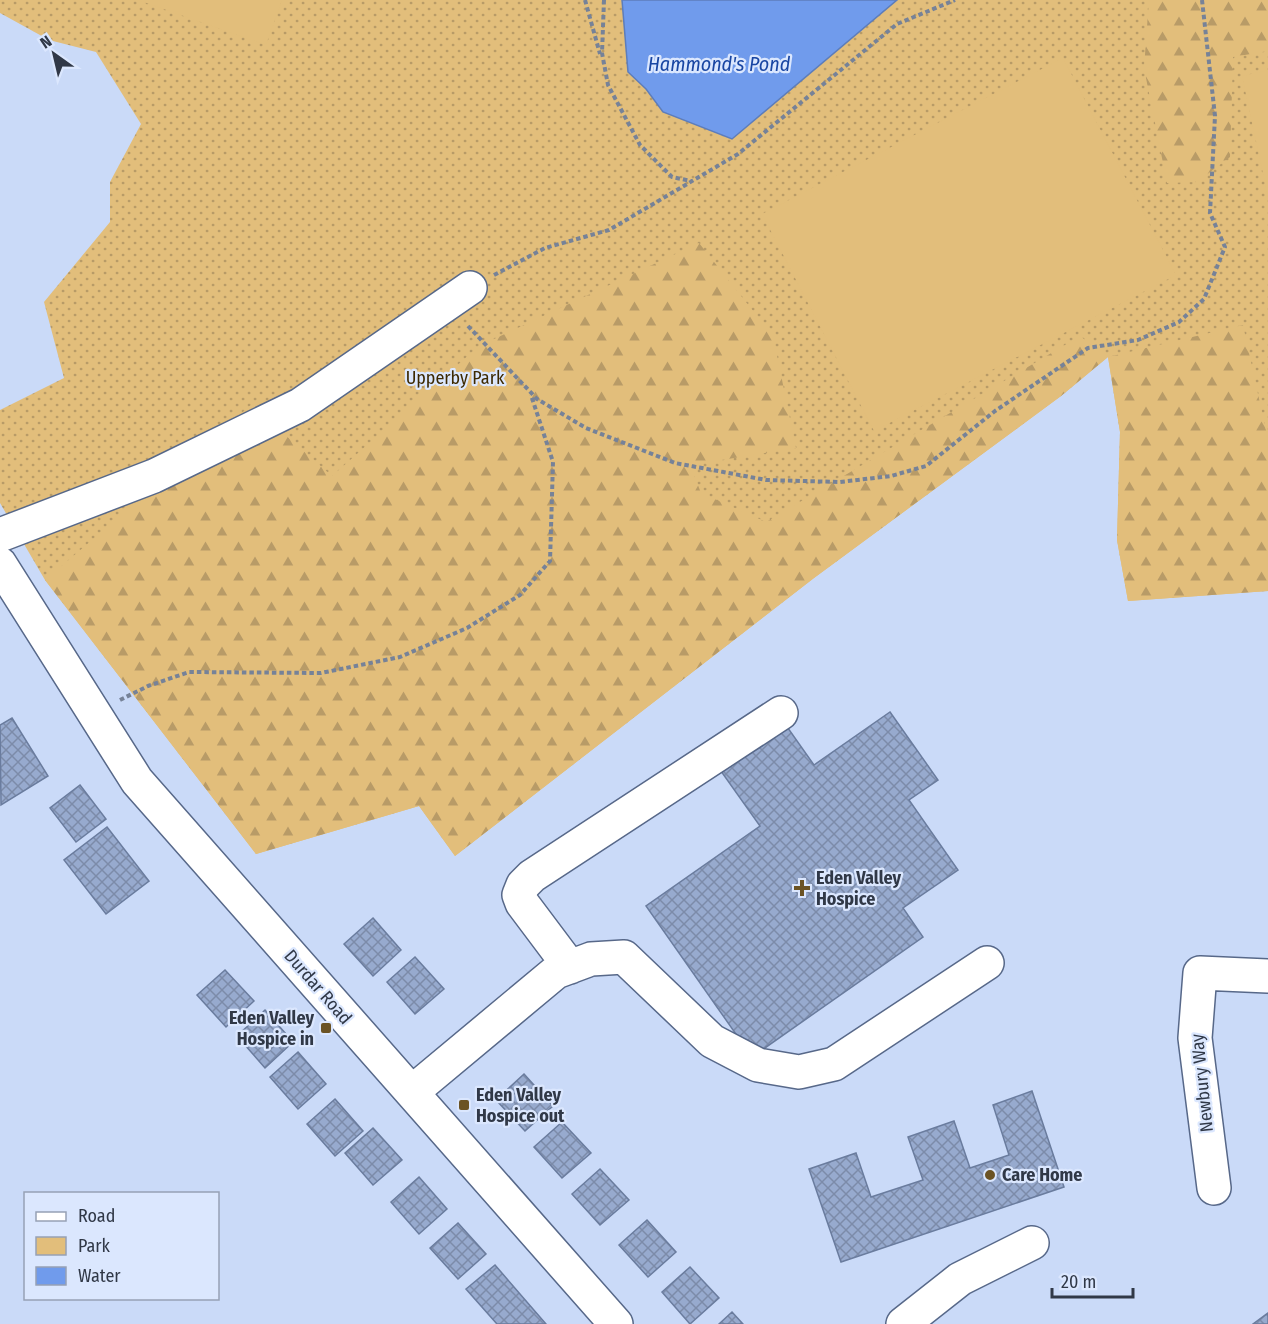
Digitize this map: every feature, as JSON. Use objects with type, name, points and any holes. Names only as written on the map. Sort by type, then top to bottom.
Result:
[{"type":"street","points":[[0,535],[154,476],[300,405],[459,296]]},
{"type":"street","name":"Durdar Road","points":[[0,564],[137,781],[616,1324]]},
{"type":"street","points":[[570,967],[522,903],[519,895],[523,885],[532,876],[781,713]]},
{"type":"street","points":[[412,1092],[556,972],[591,959],[624,957],[712,1041],[758,1065],[799,1072],[834,1064],[987,963]]},
{"type":"street","name":"Newbury Way","points":[[1214,1188],[1195,1038],[1200,973],[1268,976]]},
{"type":"street","points":[[903,1324],[960,1279],[1032,1243]]},
{"type":"path","points":[[585,0],[606,75]]},
{"type":"path","points":[[604,0],[602,53],[608,84],[640,145],[672,177],[691,181]]},
{"type":"path","points":[[97,719],[117,701],[148,686],[189,672],[321,673],[400,657],[467,628],[520,595],[550,561],[553,462],[531,394],[459,296],[545,248],[609,230],[738,153],[897,24],[955,0]]},
{"type":"path","points":[[531,394],[586,428],[675,463],[766,480],[840,482],[891,476],[926,466],[995,411],[1080,352],[1088,348],[1138,340],[1179,322],[1204,299],[1225,247],[1210,213],[1215,116],[1202,0]]},
{"type":"green space","name":"Upperby Park","points":[[0,0],[1268,0],[1268,591],[1128,601],[1117,540],[1120,432],[1108,357],[1061,396],[814,578],[455,856],[419,806],[256,854],[45,580],[0,503],[0,410],[64,378],[44,302],[110,222],[110,182],[141,124],[96,52],[49,40],[0,13]]},
{"type":"green space","points":[[138,0],[282,0],[266,45]]},
{"type":"green space","points":[[1149,0],[1268,0],[1268,51],[1233,57],[1230,157],[1197,182],[1167,183],[1144,68]]},
{"type":"green space","points":[[1063,58],[1176,275],[874,431],[762,214]]},
{"type":"green space","points":[[1268,70],[1268,197],[1242,76]]},
{"type":"green space","points":[[699,243],[773,336],[796,448],[690,465],[701,493],[766,522],[1080,336],[1108,357],[1061,396],[814,578],[455,856],[419,806],[256,854],[45,580],[251,405],[332,476],[479,346]]},
{"type":"green space","points":[[1243,325],[1268,440],[1268,591],[1128,601],[1117,540],[1120,432],[1108,357]]},
{"type":"water","name":"Hammond's Pond","points":[[622,0],[897,0],[732,139],[663,112],[646,89],[628,72]]},
{"type":"building","name":"Eden Valley Hospice","points":[[890,712],[938,780],[909,800],[958,870],[903,908],[923,937],[752,1057],[646,906],[760,826],[718,767],[783,721],[814,765]]},
{"type":"building","points":[[12,718],[48,776],[1,805],[0,725]]},
{"type":"building","points":[[80,785],[106,819],[76,842],[50,808]]},
{"type":"building","points":[[107,827],[149,881],[106,914],[64,860]]},
{"type":"building","points":[[373,918],[401,950],[373,976],[344,944]]},
{"type":"building","points":[[415,957],[444,989],[415,1014],[387,982]]},
{"type":"building","points":[[225,970],[254,1001],[226,1027],[197,995]]},
{"type":"building","points":[[265,1010],[293,1042],[265,1068],[237,1036]]},
{"type":"building","points":[[298,1052],[326,1084],[298,1109],[270,1077]]},
{"type":"building","points":[[524,1074],[553,1106],[525,1131],[496,1100]]},
{"type":"building","name":"Care Home","points":[[1032,1091],[1064,1187],[841,1262],[809,1169],[856,1153],[871,1197],[923,1180],[908,1137],[954,1121],[970,1168],[1009,1155],[993,1105]]},
{"type":"building","points":[[335,1099],[363,1131],[335,1156],[307,1124]]},
{"type":"building","points":[[562,1122],[591,1153],[562,1178],[534,1147]]},
{"type":"building","points":[[373,1128],[402,1160],[373,1185],[345,1153]]},
{"type":"building","points":[[600,1169],[629,1200],[600,1225],[572,1194]]},
{"type":"building","points":[[419,1177],[447,1209],[419,1234],[391,1202]]},
{"type":"building","points":[[647,1220],[676,1252],[648,1277],[619,1245]]},
{"type":"building","points":[[458,1223],[486,1254],[458,1279],[430,1248]]},
{"type":"building","points":[[495,1265],[546,1324],[497,1324],[466,1289]]},
{"type":"building","points":[[690,1267],[719,1298],[690,1324],[662,1292]]},
{"type":"building","points":[[732,1312],[743,1324],[719,1324]]},
{"type":"building","points":[[1268,1313],[1268,1324],[1253,1324]]},
{"type":"place","name":"Eden Valley Hospice","points":[[802,888]]},
{"type":"place","name":"Eden Valley Hospice in","points":[[326,1028]]},
{"type":"place","name":"Eden Valley Hospice out","points":[[464,1105]]},
{"type":"place","name":"Care Home","points":[[990,1175]]}]
